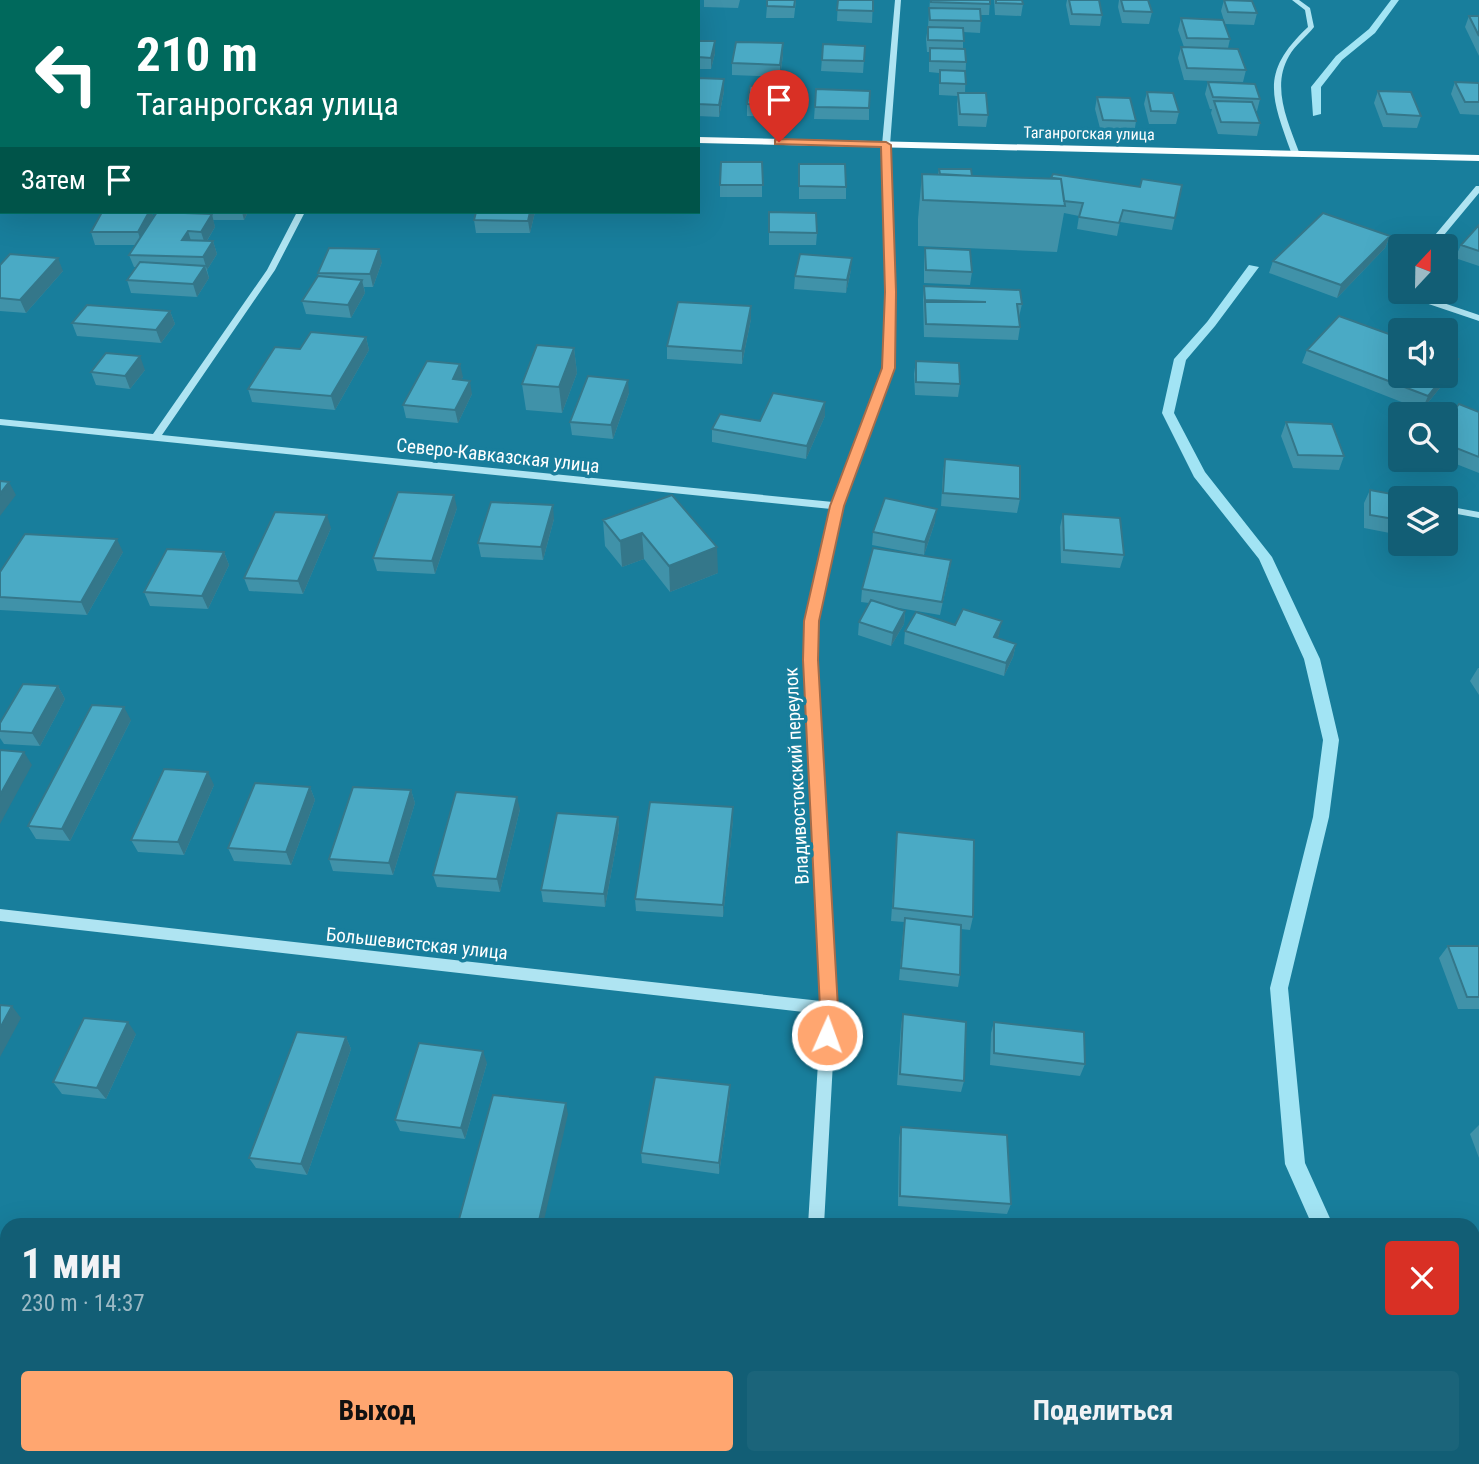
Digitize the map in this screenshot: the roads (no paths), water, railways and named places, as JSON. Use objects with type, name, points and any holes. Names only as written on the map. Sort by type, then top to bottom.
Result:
[{"type":"main road","name":"Таганрогская улица","points":[[700,140],[1479,158]]},
{"type":"street","name":"Владивостокский переулок","points":[[816,1218],[829,1008],[810,660],[811,621],[837,506],[888,368],[891,292],[886,145],[898,0]]},
{"type":"street","points":[[1295,0],[1308,9],[1311,27],[1291,45],[1278,68],[1278,106],[1296,152]]},
{"type":"street","points":[[1440,234],[1479,188]]},
{"type":"street","points":[[155,438],[271,270],[300,214]]},
{"type":"street","points":[[1437,304],[1479,318]]},
{"type":"street","name":"Северо-Кавказская улица","points":[[0,422],[837,506]]},
{"type":"street","points":[[1458,511],[1479,515]]},
{"type":"street","name":"Большевистская улица","points":[[0,915],[829,1008]]},
{"type":"waterway","points":[[1316,114],[1316,87],[1339,58],[1372,31],[1395,0]]},
{"type":"waterway","points":[[1253,267],[1211,324],[1180,359],[1168,413],[1199,474],[1265,557],[1312,659],[1331,740],[1321,817],[1279,988],[1295,1164],[1320,1218]]}]
